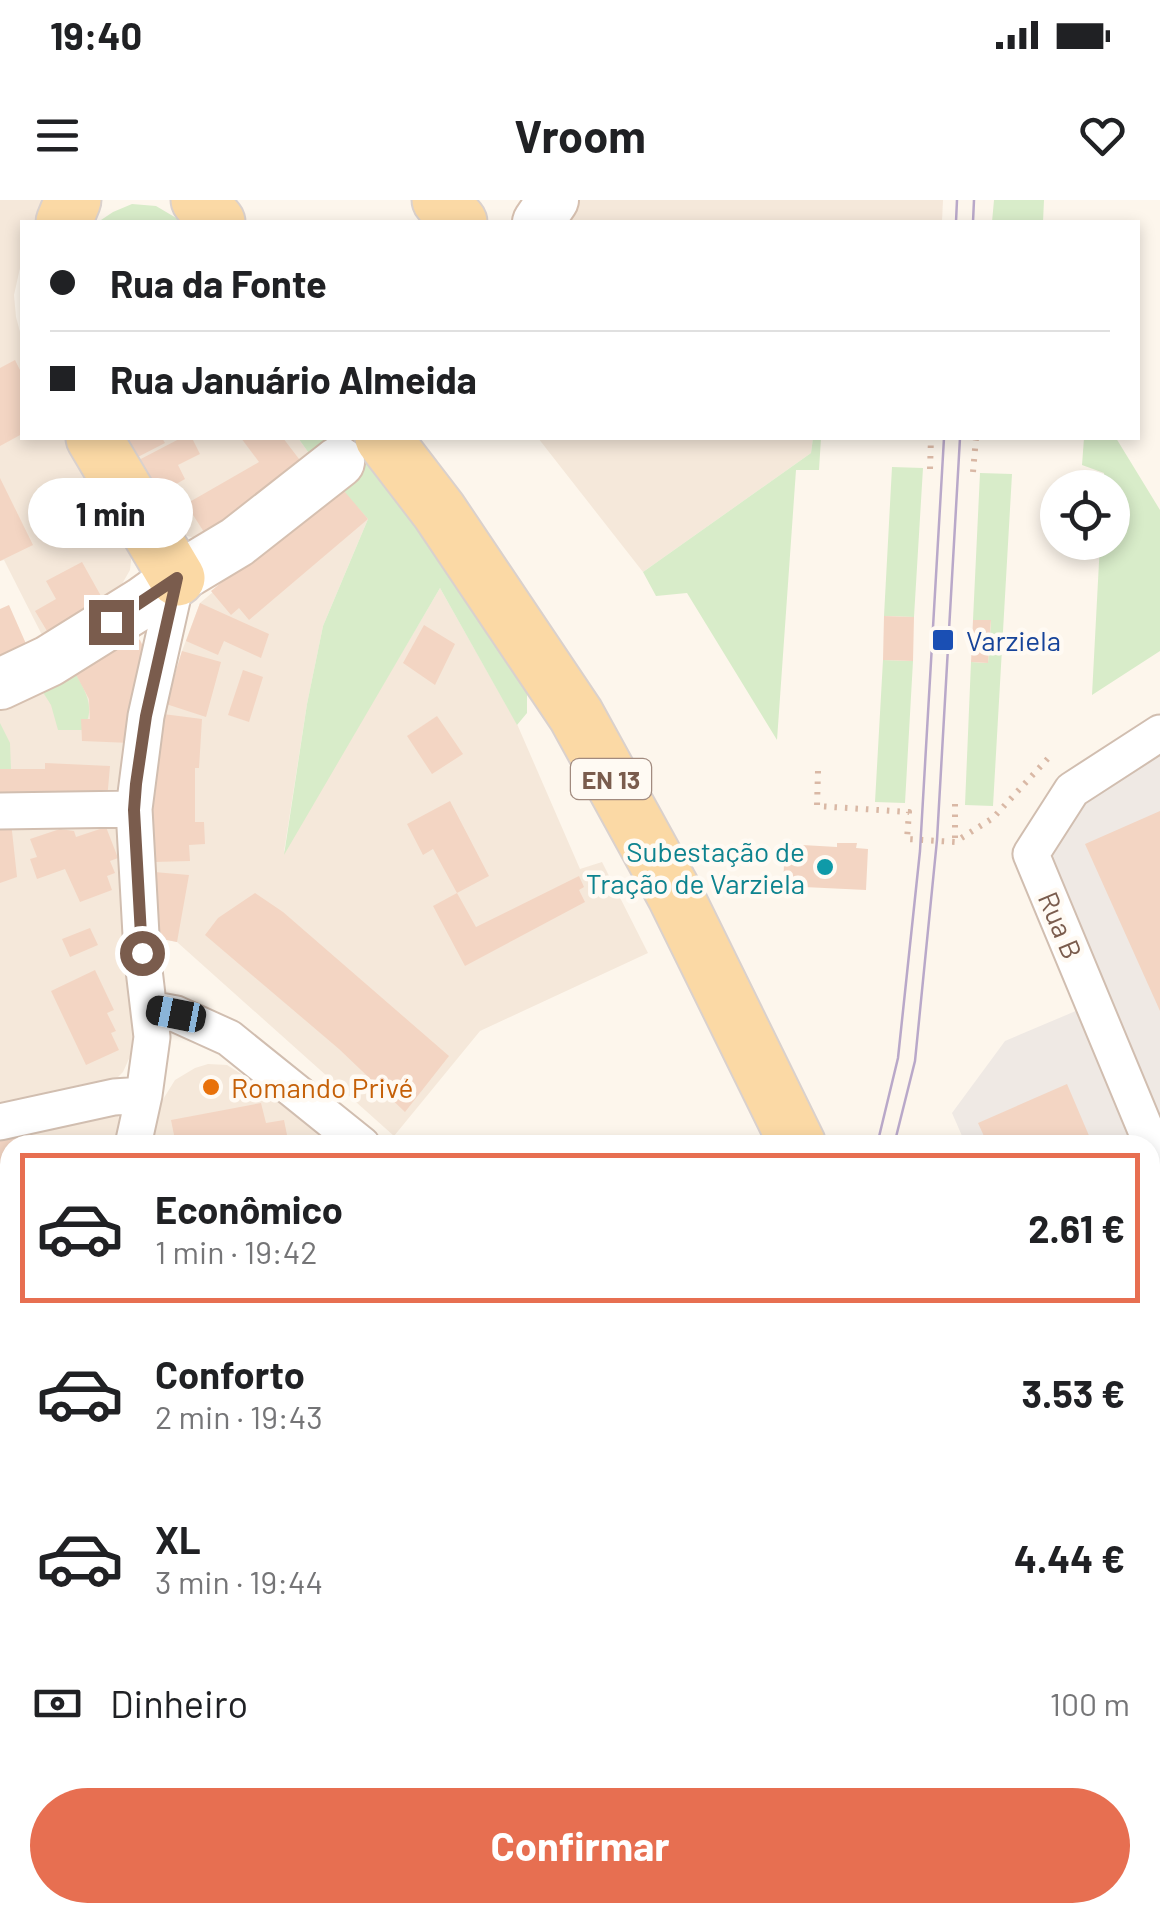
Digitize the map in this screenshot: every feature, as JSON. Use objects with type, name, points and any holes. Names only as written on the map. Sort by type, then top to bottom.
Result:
[{"type":"main road","points":[[200,200],[215,220]]},
{"type":"main road","points":[[440,200],[457,220]]},
{"type":"main road","points":[[95,440],[177,578]]},
{"type":"main road","name":"EN 13","points":[[361,450],[440,510],[576,715],[675,896],[793,1135]]},
{"type":"street","points":[[0,684],[49,661],[237,542],[361,450]]},
{"type":"street","points":[[135,1135],[152,1037],[142,953],[134,810],[146,716],[177,578]]},
{"type":"street","name":"Rua B","points":[[1148,1135],[1031,854],[1072,790],[1160,733]]},
{"type":"street","points":[[0,811],[134,810]]},
{"type":"street","points":[[149,1008],[176,1014],[228,1038],[349,1135]]},
{"type":"street","points":[[0,1122],[144,1094]]},
{"type":"path","points":[[930,468],[931,440]]},
{"type":"path","points":[[973,472],[976,440]]},
{"type":"path","points":[[818,771],[817,806],[910,808],[907,839],[955,842],[993,818],[1052,754]]},
{"type":"path","points":[[955,804],[955,842]]},
{"type":"shaded area","points":[[0,200],[42,200],[36,220],[20,220],[20,268],[14,295],[20,332],[20,440],[77,440],[132,551],[130,570],[118,591],[44,639],[4,560],[0,561]]},
{"type":"shaded area","points":[[578,200],[943,200],[942,220],[563,220]]},
{"type":"shaded area","points":[[118,440],[299,440],[311,456],[211,543],[181,534]]},
{"type":"shaded area","points":[[540,440],[813,440],[811,453],[643,572]]},
{"type":"shaded area","points":[[339,485],[368,519],[323,626],[284,852],[440,588],[517,724],[580,869],[602,862],[648,953],[480,1031],[393,1135],[177,942],[147,936],[151,765],[182,651],[200,603]]},
{"type":"shaded area","points":[[126,636],[140,640],[122,792],[0,801],[0,709]]},
{"type":"shaded area","points":[[1160,753],[1160,1135],[962,1135],[952,1113],[1005,1041],[1104,999],[1057,889],[1052,850],[1071,811]]},
{"type":"shaded area","points":[[0,823],[118,824],[134,1035],[132,1052],[115,1080],[0,1109]]},
{"type":"shaded area","points":[[227,1065],[319,1135],[154,1135],[162,1101],[175,1080],[195,1068]]},
{"type":"shaded area","points":[[88,1110],[118,1114],[120,1124],[118,1135],[15,1135]]},
{"type":"green space","points":[[994,200],[1044,200],[1043,220],[992,220]]},
{"type":"green space","points":[[132,204],[156,206],[180,220],[101,220]]},
{"type":"green space","points":[[299,440],[358,440],[527,692],[527,713],[517,725],[440,588],[284,855],[323,626],[368,519]]},
{"type":"green space","points":[[813,440],[821,440],[819,470],[796,470],[777,740],[687,593],[656,596],[643,572],[811,453]]},
{"type":"green space","points":[[1084,440],[1117,440],[1160,510],[1160,651],[1092,695],[1099,560],[1130,560],[1130,470],[1096,470],[1082,465]]},
{"type":"green space","points":[[892,467],[923,468],[914,617],[884,616]]},
{"type":"green space","points":[[980,473],[1012,474],[993,806],[965,805],[971,662],[988,663],[991,621],[973,620]]},
{"type":"green space","points":[[883,660],[913,661],[905,803],[875,802]]},
{"type":"green space","points":[[72,667],[88,698],[89,714],[82,730],[58,730],[51,705],[39,686]]},
{"type":"green space","points":[[0,723],[10,743],[11,769],[0,769]]},
{"type":"building","points":[[15,360],[20,370],[20,435],[0,446],[0,368]]},
{"type":"building","points":[[122,440],[165,443],[132,460]]},
{"type":"building","points":[[177,440],[193,440],[200,454],[178,465],[185,479],[153,497],[135,462]]},
{"type":"building","points":[[242,440],[285,440],[309,472],[211,543],[186,504],[259,462]]},
{"type":"building","points":[[0,478],[33,545],[0,561]]},
{"type":"building","points":[[339,485],[368,519],[249,620],[239,608],[231,615],[211,591]]},
{"type":"building","points":[[82,562],[106,605],[50,636],[35,611],[56,599],[46,581]]},
{"type":"building","points":[[200,603],[269,634],[261,658],[224,641],[218,655],[186,641]]},
{"type":"building","points":[[9,605],[27,646],[0,658],[0,609]]},
{"type":"building","points":[[884,616],[914,617],[913,661],[883,660]]},
{"type":"building","points":[[973,620],[991,620],[988,663],[971,662]]},
{"type":"building","points":[[424,625],[455,644],[435,685],[403,663]]},
{"type":"building","points":[[133,637],[144,648],[131,743],[82,741],[81,719],[90,719],[89,699],[72,667]]},
{"type":"building","points":[[182,651],[221,662],[206,717],[166,704]]},
{"type":"building","points":[[243,670],[263,677],[249,722],[228,715]]},
{"type":"building","points":[[163,714],[202,719],[199,768],[195,768],[195,822],[204,822],[205,844],[189,845],[190,861],[154,862],[151,765]]},
{"type":"building","points":[[437,716],[463,754],[432,774],[407,736]]},
{"type":"building","points":[[45,763],[110,766],[107,800],[0,801],[0,769],[45,769]]},
{"type":"building","points":[[450,801],[489,876],[457,893],[433,849],[423,855],[407,824]]},
{"type":"building","points":[[1160,811],[1160,1011],[1085,844]]},
{"type":"building","points":[[11,822],[17,877],[0,883],[0,823]]},
{"type":"building","points":[[106,827],[118,858],[110,861],[115,873],[107,876],[112,890],[80,902],[65,869],[37,879],[30,859],[37,857],[30,839],[60,829],[74,831],[76,837]]},
{"type":"building","name":"Subestação de Tração de Varziela","points":[[837,843],[857,843],[856,848],[868,849],[866,890],[783,886],[785,844],[837,847]]},
{"type":"building","points":[[154,872],[189,875],[177,942],[147,936]]},
{"type":"building","points":[[579,876],[584,887],[579,890],[585,902],[465,966],[433,906],[457,893],[476,927]]},
{"type":"building","points":[[255,893],[283,912],[449,1056],[405,1112],[339,1049],[205,935],[218,918]]},
{"type":"building","points":[[90,928],[98,945],[70,957],[62,939]]},
{"type":"building","points":[[95,970],[114,1010],[107,1013],[116,1031],[111,1033],[119,1050],[86,1065],[51,991]]},
{"type":"building","points":[[1067,1084],[1089,1135],[983,1135],[978,1123]]},
{"type":"building","points":[[261,1103],[266,1123],[284,1120],[287,1135],[174,1135],[171,1120]]},
{"type":"tram line","points":[[956,220],[957,200]]},
{"type":"tram line","points":[[973,220],[974,200]]},
{"type":"tram line","points":[[879,1135],[898,1058],[920,851],[944,440]]},
{"type":"tram line","points":[[896,1135],[915,1061],[937,840],[960,440]]},
{"type":"place","name":"Varziela","points":[[943,640]]},
{"type":"place","name":"Subestação de Tração de Varziela","points":[[825,867]]},
{"type":"place","name":"Romando Privé","points":[[211,1087]]},
{"type":"route","points":[[111,622],[177,578],[146,716],[136,784],[142,953]]}]
